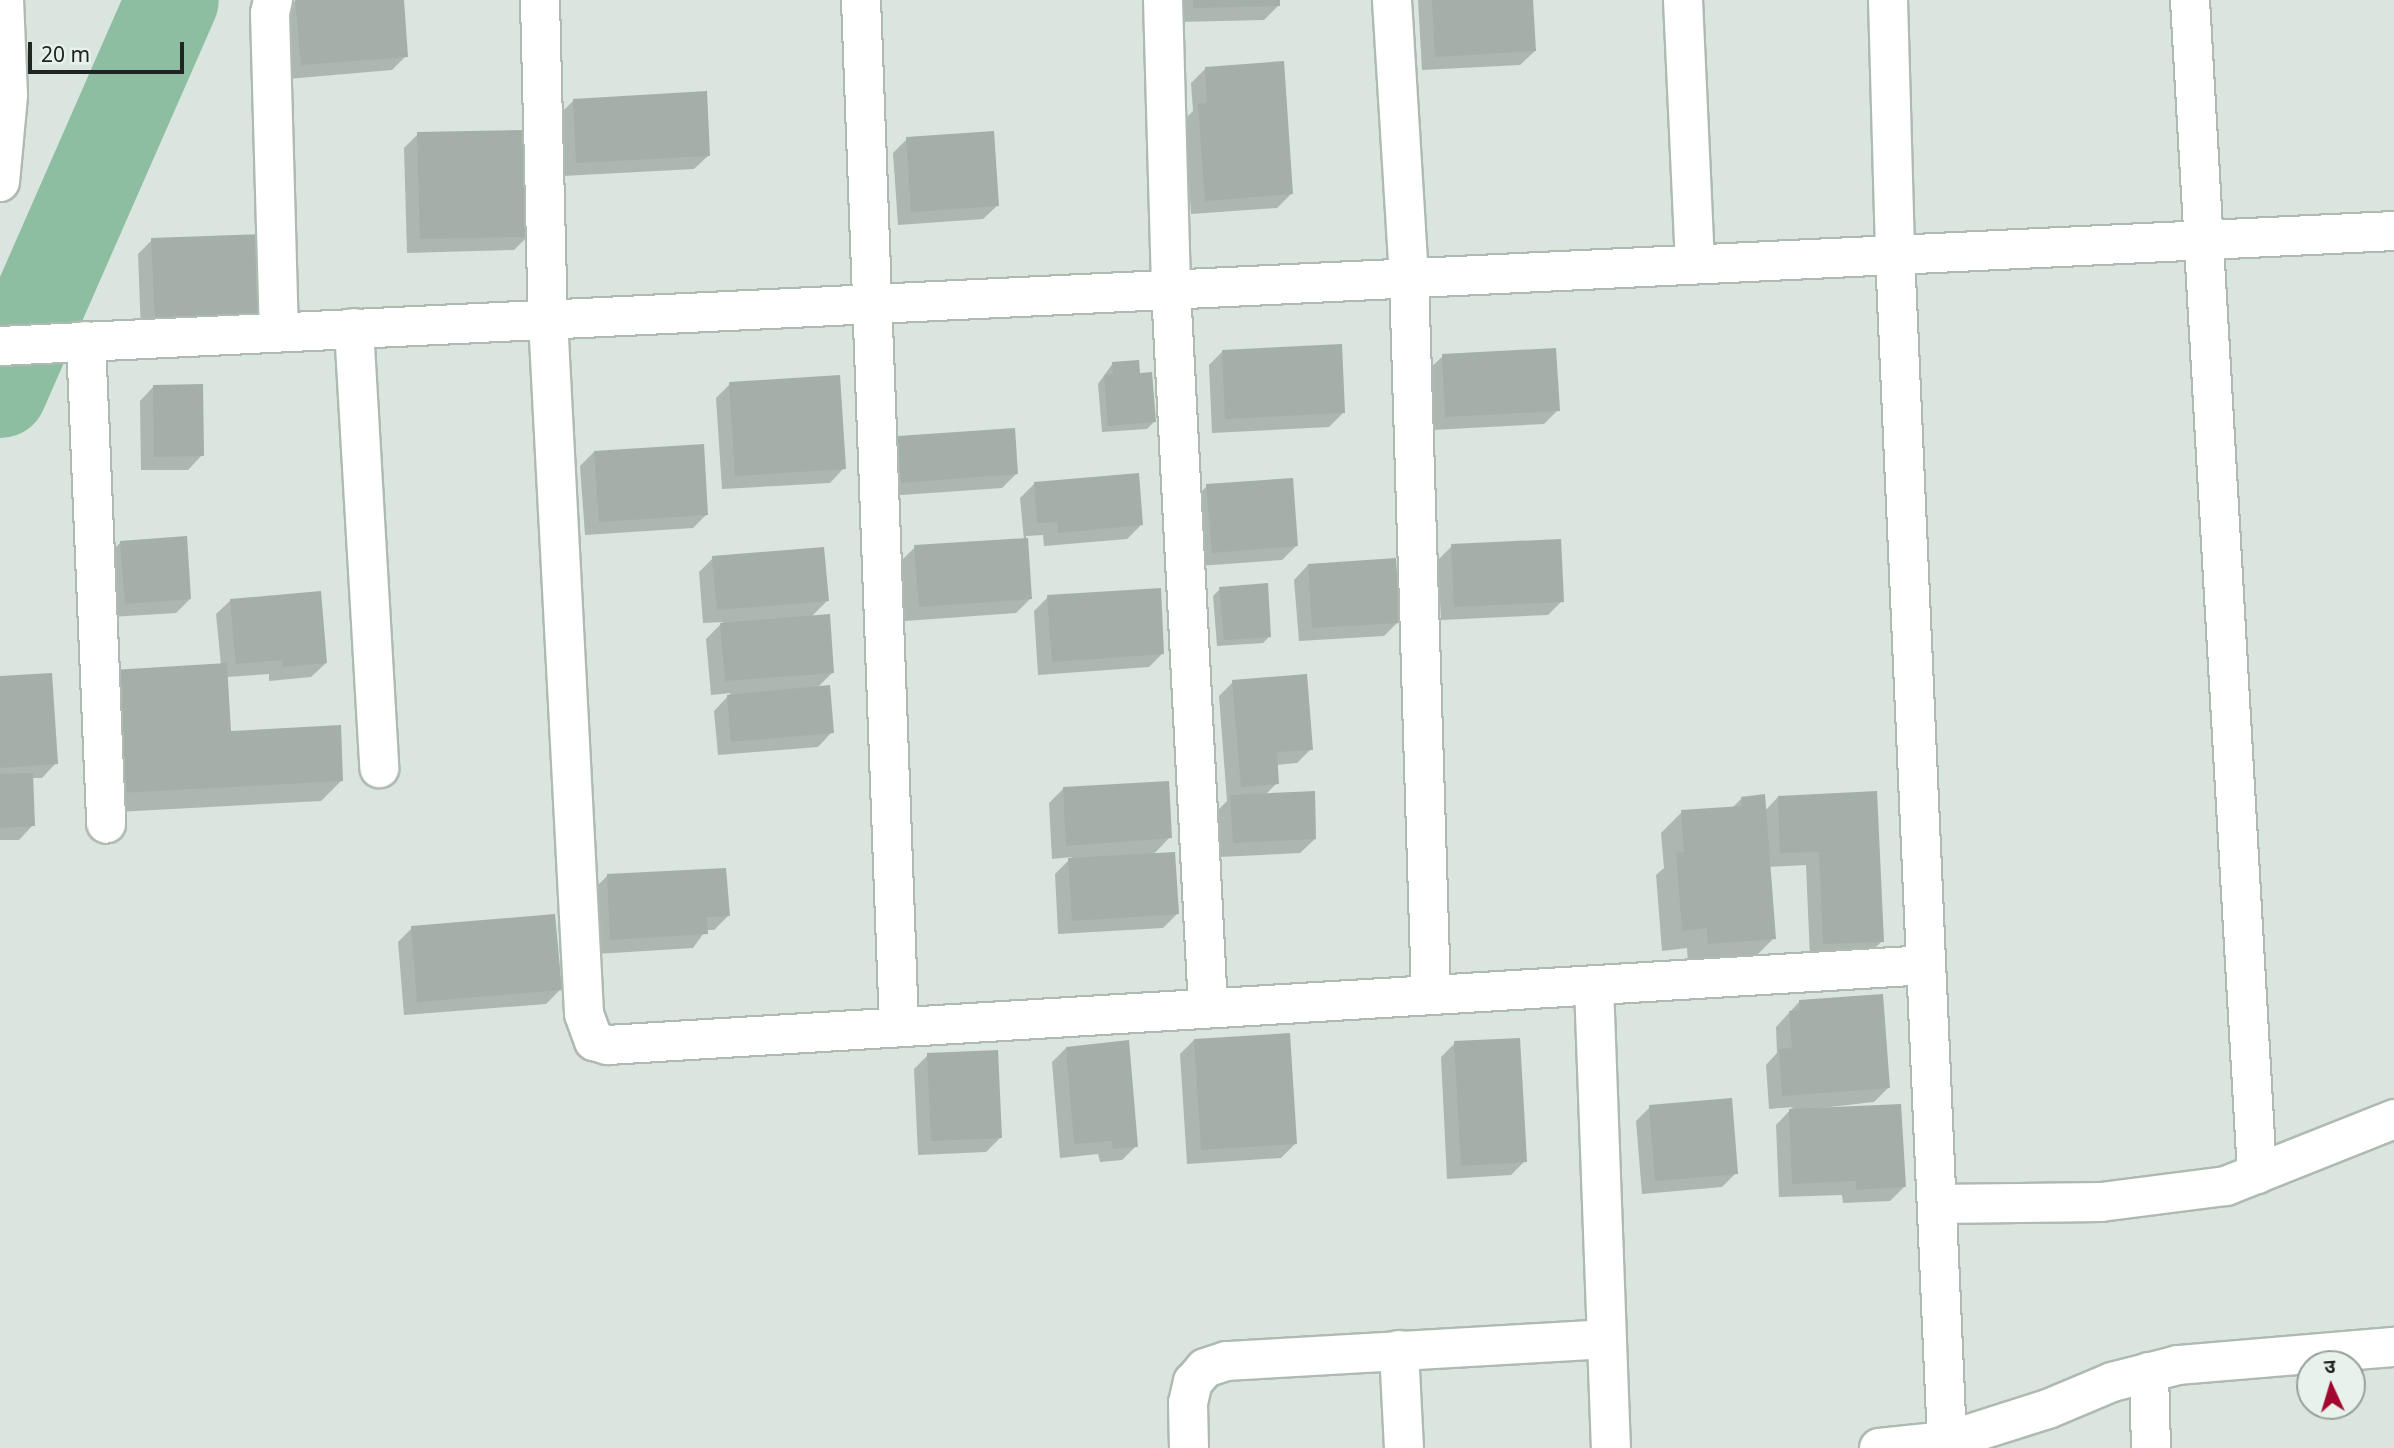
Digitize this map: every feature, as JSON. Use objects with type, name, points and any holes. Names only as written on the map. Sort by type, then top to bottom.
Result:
[{"type":"street","points":[[0,182],[8,95],[4,0]]},
{"type":"street","points":[[273,0],[270,13],[279,332]]},
{"type":"street","points":[[540,0],[548,319],[587,1029],[594,1041],[608,1045],[1926,965]]},
{"type":"street","points":[[861,0],[899,1027]]},
{"type":"street","points":[[1163,0],[1171,289],[1208,1008]]},
{"type":"street","points":[[1392,0],[1409,278],[1431,994]]},
{"type":"street","points":[[1683,0],[1695,264]]},
{"type":"street","points":[[1888,0],[1895,254],[1947,1441]]},
{"type":"street","points":[[2190,0],[2257,1174]]},
{"type":"street","points":[[0,345],[2394,231]]},
{"type":"street","points":[[354,328],[379,768]]},
{"type":"street","points":[[75,342],[106,824]]},
{"type":"street","points":[[1594,985],[1611,1448]]},
{"type":"street","points":[[1937,1204],[2101,1202],[2226,1185],[2394,1119]]},
{"type":"street","points":[[1189,1448],[1188,1403],[1193,1382],[1205,1368],[1227,1361],[1606,1339]]},
{"type":"street","points":[[1879,1448],[1947,1441],[2149,1372],[2263,1355],[2394,1347]]},
{"type":"street","points":[[1399,1350],[1404,1448]]},
{"type":"street","points":[[2149,1372],[2151,1448]]},
{"type":"building","points":[[295,0],[404,0],[408,57],[301,65]]},
{"type":"building","points":[[1193,0],[1280,0],[1280,6],[1193,8]]},
{"type":"building","points":[[1432,0],[1533,0],[1536,51],[1435,57]]},
{"type":"building","points":[[1284,61],[1293,194],[1205,201],[1198,104],[1207,103],[1205,67]]},
{"type":"building","points":[[707,91],[710,156],[576,163],[573,99]]},
{"type":"building","points":[[527,130],[530,237],[420,239],[417,132]]},
{"type":"building","points":[[994,131],[999,206],[911,212],[906,137]]},
{"type":"building","points":[[263,234],[266,314],[155,318],[151,238]]},
{"type":"building","points":[[1342,344],[1345,413],[1225,419],[1222,350]]},
{"type":"building","points":[[1556,348],[1560,411],[1445,417],[1442,354]]},
{"type":"building","points":[[1139,360],[1140,373],[1152,372],[1156,422],[1108,426],[1104,375],[1113,374],[1112,362]]},
{"type":"building","points":[[840,375],[846,469],[735,476],[729,382]]},
{"type":"building","points":[[203,384],[204,456],[154,457],[153,385]]},
{"type":"building","points":[[1015,428],[1018,474],[901,483],[898,436]]},
{"type":"building","points":[[704,444],[708,515],[599,522],[594,451]]},
{"type":"building","points":[[1139,473],[1143,525],[1058,533],[1057,522],[1037,523],[1034,482]]},
{"type":"building","points":[[1293,478],[1298,546],[1212,553],[1206,484]]},
{"type":"building","points":[[187,536],[191,599],[125,604],[120,541]]},
{"type":"building","points":[[1028,538],[1032,599],[919,607],[914,545]]},
{"type":"building","points":[[1561,539],[1564,602],[1454,607],[1451,544]]},
{"type":"building","points":[[824,547],[829,601],[717,610],[712,556]]},
{"type":"building","points":[[1396,558],[1400,623],[1312,628],[1308,564]]},
{"type":"building","points":[[1268,583],[1271,637],[1224,640],[1219,587]]},
{"type":"building","points":[[1161,588],[1164,654],[1052,662],[1047,595]]},
{"type":"building","points":[[321,591],[327,663],[283,667],[282,660],[236,664],[230,599]]},
{"type":"building","points":[[830,614],[834,673],[725,681],[720,623]]},
{"type":"building","points":[[227,663],[231,731],[341,725],[343,781],[119,793],[112,670]]},
{"type":"building","points":[[52,673],[58,764],[0,768],[0,676]]},
{"type":"building","points":[[1307,674],[1313,750],[1277,752],[1279,784],[1241,787],[1232,680]]},
{"type":"building","points":[[830,685],[834,733],[731,742],[727,695]]},
{"type":"building","points":[[33,773],[35,826],[0,828],[0,774]]},
{"type":"building","points":[[1169,781],[1172,838],[1066,846],[1063,787]]},
{"type":"building","points":[[1315,791],[1316,839],[1233,843],[1230,795]]},
{"type":"building","points":[[1877,791],[1884,942],[1823,944],[1819,852],[1780,853],[1778,796]]},
{"type":"building","points":[[1765,794],[1776,939],[1708,944],[1707,928],[1682,931],[1676,853],[1684,852],[1681,810],[1742,806],[1741,797]]},
{"type":"building","points":[[1175,852],[1179,914],[1072,921],[1068,858]]},
{"type":"building","points":[[726,868],[730,916],[707,917],[708,934],[610,940],[607,874]]},
{"type":"building","points":[[555,914],[562,990],[417,1002],[411,926]]},
{"type":"building","points":[[1883,994],[1890,1088],[1782,1096],[1779,1049],[1792,1048],[1789,1011],[1800,1010],[1799,1000]]},
{"type":"building","points":[[1290,1033],[1297,1144],[1201,1150],[1194,1039]]},
{"type":"building","points":[[1520,1038],[1527,1162],[1461,1166],[1454,1041]]},
{"type":"building","points":[[1129,1040],[1138,1147],[1113,1149],[1112,1141],[1074,1144],[1066,1047]]},
{"type":"building","points":[[998,1050],[1002,1138],[931,1141],[927,1053]]},
{"type":"building","points":[[1732,1098],[1738,1174],[1655,1181],[1649,1105]]},
{"type":"building","points":[[1901,1104],[1906,1187],[1856,1190],[1856,1181],[1792,1184],[1789,1109]]},
{"type":"waterway","points":[[0,391],[172,0]]}]
